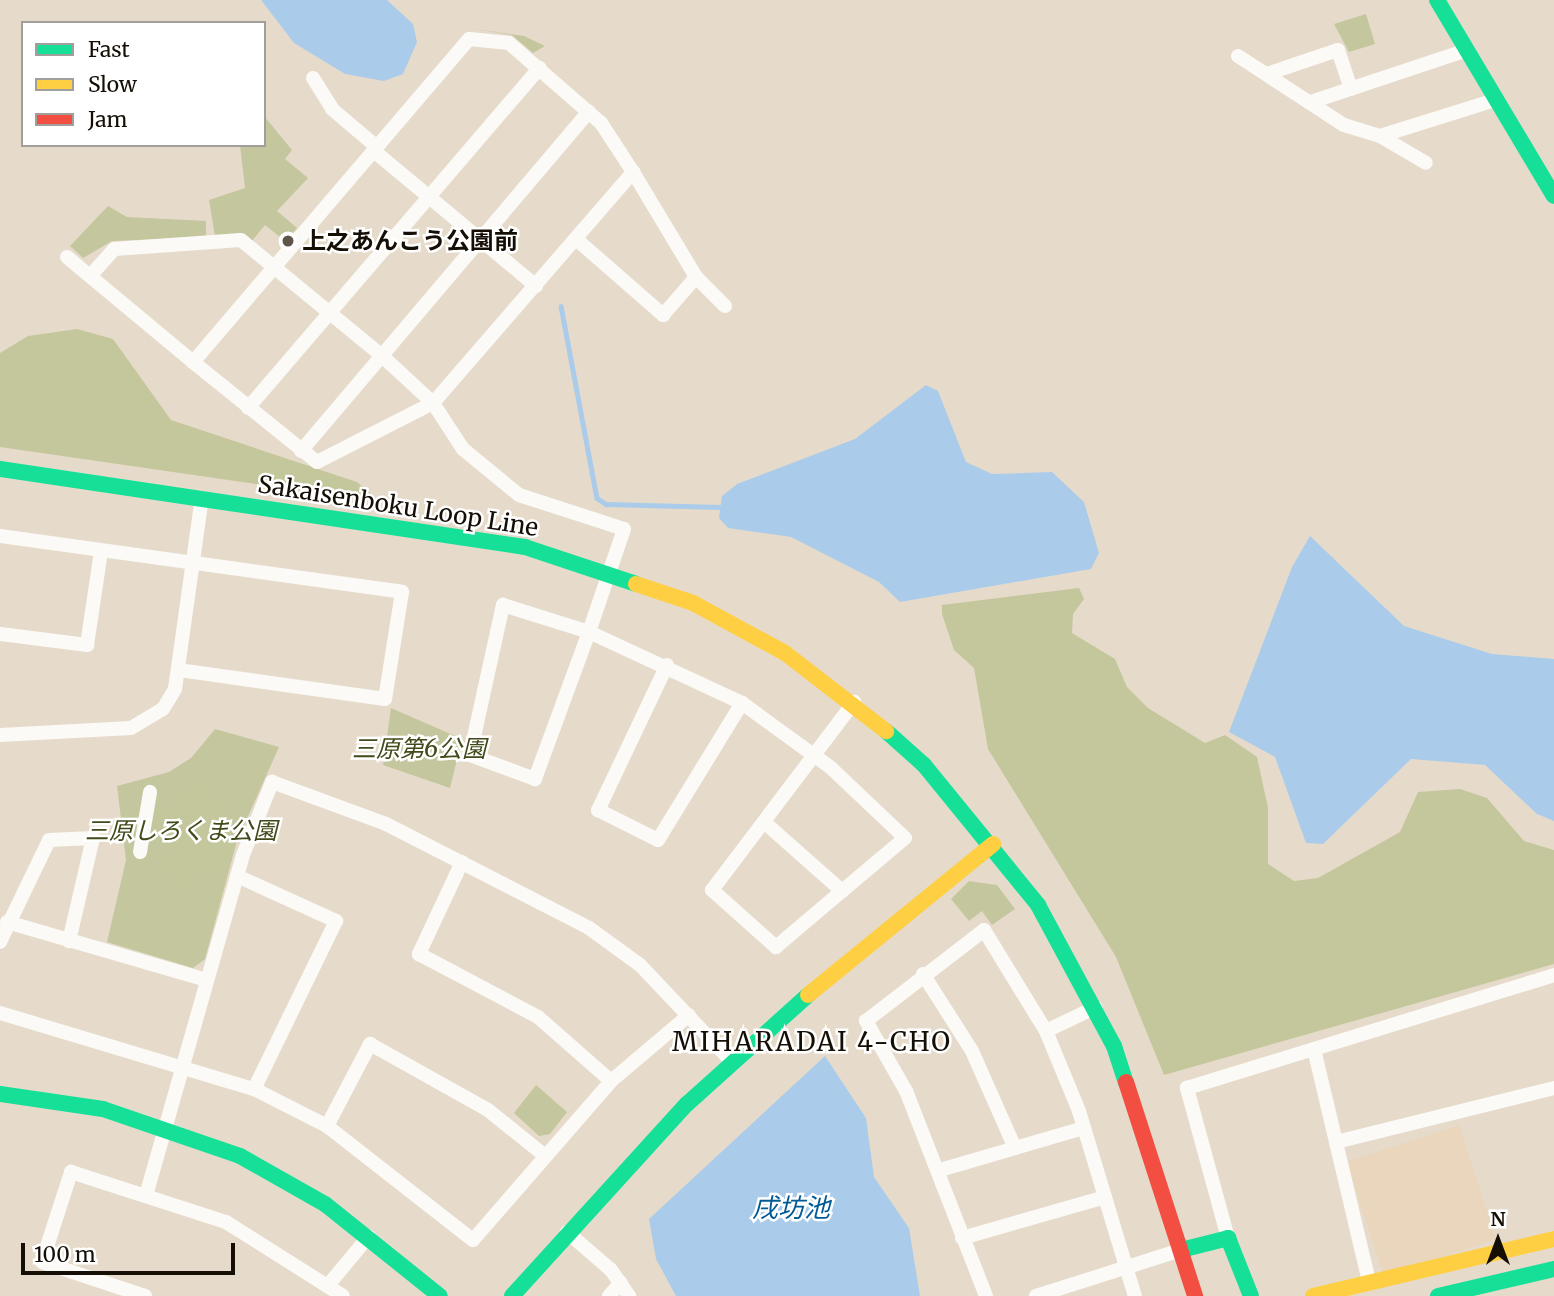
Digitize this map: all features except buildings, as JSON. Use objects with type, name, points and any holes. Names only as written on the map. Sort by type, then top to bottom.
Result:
[{"type":"street","points":[[1437,0],[1464,51],[1554,196]]},
{"type":"street","points":[[193,362],[469,39],[509,43],[589,112],[633,172],[696,277],[725,306]]},
{"type":"street","points":[[1266,74],[1338,50],[1352,89]]},
{"type":"street","points":[[1311,102],[1464,51]]},
{"type":"street","points":[[1238,56],[1344,125],[1380,136],[1426,163]]},
{"type":"street","points":[[248,408],[539,68]]},
{"type":"street","points":[[313,78],[332,109],[428,198],[536,286]]},
{"type":"street","points":[[1380,136],[1495,100]]},
{"type":"street","points":[[301,451],[589,112]]},
{"type":"street","points":[[67,257],[317,462],[433,403],[633,172]]},
{"type":"street","points":[[576,239],[663,314],[696,277]]},
{"type":"street","points":[[90,276],[114,249],[241,240],[380,355],[433,403],[463,449],[519,495],[624,529],[589,632],[535,779],[470,755],[503,605],[589,632],[667,665],[742,703],[813,755],[905,838],[776,947],[712,890],[813,755],[854,702]]},
{"type":"street","name":"Sakaisenboku Loop Line","points":[[0,469],[478,538],[609,571],[740,627],[854,702],[924,765],[993,844],[1038,905],[1096,1007],[1139,1112],[1195,1296]]},
{"type":"street","points":[[0,735],[131,728],[163,709],[178,670],[202,498]]},
{"type":"street","points":[[0,536],[402,592],[385,699],[178,670]]},
{"type":"street","points":[[0,634],[87,645],[101,551]]},
{"type":"street","points":[[667,665],[598,810],[658,840],[742,703]]},
{"type":"street","points":[[147,1192],[237,876],[272,782],[386,824],[589,928],[640,965],[732,1062]]},
{"type":"street","points":[[140,852],[150,792]]},
{"type":"street","points":[[764,822],[842,891]]},
{"type":"street","points":[[0,942],[49,840],[93,838],[69,941]]},
{"type":"street","points":[[512,1296],[567,1232],[732,1062],[993,844]]},
{"type":"street","points":[[462,862],[419,954],[538,1017],[611,1081]]},
{"type":"street","points":[[237,876],[335,921],[254,1089]]},
{"type":"street","points":[[8,922],[206,980]]},
{"type":"street","points":[[986,1296],[961,1238],[940,1170],[906,1091],[866,1021],[923,974],[984,930],[1046,1031],[1084,1128],[1135,1296]]},
{"type":"street","points":[[923,974],[972,1051],[1015,1148]]},
{"type":"street","points":[[1251,1296],[1228,1238],[1187,1088],[1554,975]]},
{"type":"street","points":[[1046,1031],[1096,1007]]},
{"type":"street","points":[[0,1013],[182,1064],[254,1089],[327,1126],[473,1240],[611,1081],[689,1015]]},
{"type":"street","points":[[327,1126],[369,1044],[488,1110],[544,1156]]},
{"type":"street","points":[[1314,1049],[1369,1282]]},
{"type":"street","points":[[1336,1142],[1554,1088]]},
{"type":"street","points":[[0,1094],[103,1109],[165,1127],[283,1177],[369,1236],[440,1296]]},
{"type":"street","points":[[940,1170],[1084,1128]]},
{"type":"street","points":[[145,1296],[43,1262],[71,1172],[147,1192],[226,1222],[329,1284],[343,1296]]},
{"type":"street","points":[[961,1238],[1105,1197]]},
{"type":"street","points":[[567,1232],[621,1282],[629,1296]]},
{"type":"street","points":[[329,1284],[369,1236]]},
{"type":"street","points":[[1043,1295],[1126,1266],[1228,1238]]},
{"type":"street","points":[[1313,1296],[1554,1239]]},
{"type":"street","points":[[1438,1296],[1554,1269]]},
{"type":"street","points":[[609,1296],[621,1282]]},
{"type":"shaded area","points":[[1459,1125],[1496,1239],[1384,1276],[1347,1161]]},
{"type":"green space","points":[[1366,14],[1375,44],[1349,52],[1334,24]]},
{"type":"green space","points":[[469,28],[524,36],[545,46],[533,53],[512,35]]},
{"type":"green space","points":[[266,118],[292,150],[285,159],[308,178],[277,211],[297,228],[285,241],[265,225],[252,241],[215,236],[209,200],[245,188],[240,147],[266,147]]},
{"type":"green space","points":[[108,206],[127,217],[206,221],[206,237],[112,241],[83,258],[70,246]]},
{"type":"green space","points":[[77,329],[113,339],[171,420],[357,482],[381,502],[0,447],[0,353],[28,336]]},
{"type":"green space","points":[[1079,588],[1084,599],[1073,614],[1072,633],[1115,659],[1127,687],[1148,708],[1205,743],[1225,735],[1257,757],[1268,808],[1268,864],[1294,881],[1318,878],[1400,832],[1418,792],[1460,789],[1487,798],[1524,841],[1554,850],[1554,964],[1164,1075],[1116,957],[988,749],[974,668],[954,650],[942,614],[942,605]]},
{"type":"green space","name":"三原第6公園","points":[[391,708],[462,739],[450,788],[383,765]]},
{"type":"green space","name":"三原しろくま公園","points":[[215,729],[279,747],[237,841],[205,959],[193,968],[107,942],[126,860],[117,786],[169,772],[191,758]]},
{"type":"green space","points":[[203,778],[224,804],[230,846],[224,867],[211,878],[200,875],[185,890],[157,872],[161,853],[176,843],[158,815],[188,779]]},
{"type":"green space","points":[[969,881],[997,885],[1015,909],[992,925],[982,911],[969,921],[951,899]]},
{"type":"green space","points":[[536,1085],[567,1112],[550,1134],[539,1136],[514,1113]]},
{"type":"water","points":[[261,0],[387,0],[413,24],[417,42],[403,74],[384,81],[345,74],[294,43]]},
{"type":"water","points":[[926,385],[938,391],[966,462],[992,474],[1052,472],[1084,502],[1099,553],[1091,569],[900,602],[879,582],[791,537],[728,528],[719,518],[722,496],[737,484],[855,439]]},
{"type":"water","points":[[1310,536],[1404,626],[1492,654],[1554,659],[1554,821],[1537,814],[1485,765],[1411,759],[1323,844],[1306,843],[1275,757],[1229,732],[1292,567]]},
{"type":"water","name":"戌坊池","points":[[825,1056],[866,1118],[874,1177],[909,1228],[920,1296],[676,1296],[656,1259],[649,1219]]},
{"type":"waterway","points":[[561,306],[597,498],[606,504],[721,507]]},
{"type":"traffic: fast","points":[[1437,0],[1554,196]]},
{"type":"traffic: fast","points":[[0,469],[525,547],[636,584]]},
{"type":"traffic: fast","points":[[886,731],[924,765],[1038,905],[1114,1046],[1126,1082]]},
{"type":"traffic: fast","points":[[512,1296],[687,1104],[808,995]]},
{"type":"traffic: fast","points":[[0,1094],[103,1109],[240,1156],[325,1204],[440,1296]]},
{"type":"traffic: fast","points":[[1181,1250],[1228,1238],[1251,1296]]},
{"type":"traffic: fast","points":[[1438,1296],[1554,1269]]},
{"type":"traffic: slow","points":[[636,584],[693,603],[785,653],[886,731]]},
{"type":"traffic: slow","points":[[808,995],[993,844]]},
{"type":"traffic: slow","points":[[1313,1296],[1554,1239]]},
{"type":"traffic: jam","points":[[1126,1082],[1195,1296]]},
{"type":"place","name":"上之あんこう公園前","points":[[288,241]]},
{"type":"district","name":"MIHARADAI 4-CHO","points":[[812,1042]]}]
